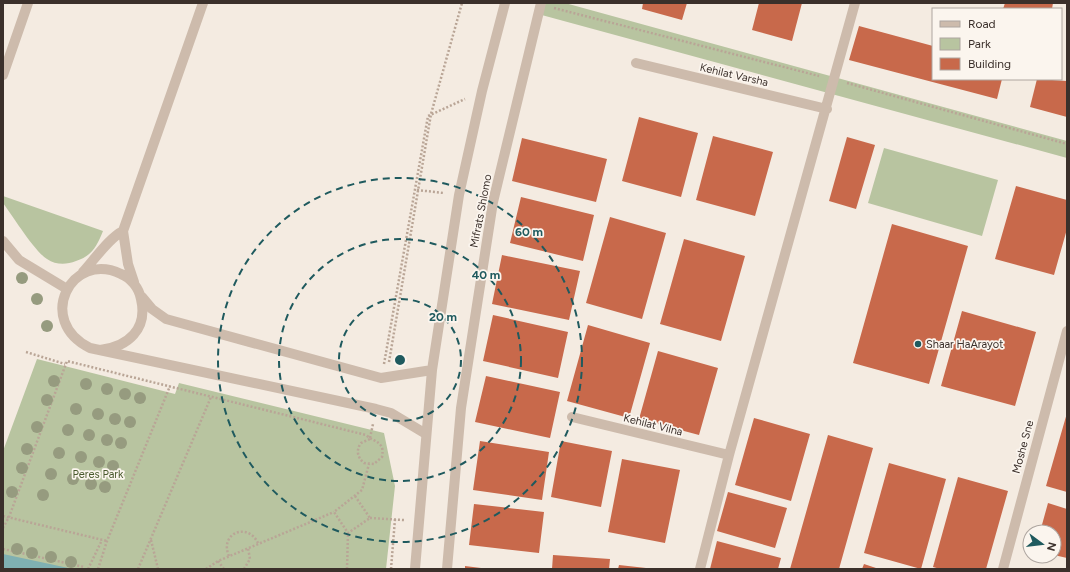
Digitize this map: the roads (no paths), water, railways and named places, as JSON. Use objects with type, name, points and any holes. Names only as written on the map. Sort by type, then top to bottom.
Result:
[{"type":"street","points":[[3,75],[28,3]]},
{"type":"street","points":[[100,350],[111,349],[122,345],[131,338],[138,328],[142,318],[143,306],[128,264],[123,231],[203,3]]},
{"type":"street","name":"Mifrats Shlomo","points":[[415,569],[432,370],[459,195],[482,91],[505,3]]},
{"type":"street","points":[[700,569],[729,455],[855,3]]},
{"type":"street","name":"Mifrats Shlomo","points":[[448,569],[461,408],[493,202],[541,4]]},
{"type":"street","name":"Kehilat Varsha","points":[[636,64],[826,109]]},
{"type":"street","points":[[123,231],[113,237],[97,258],[67,289],[62,309],[67,328],[73,337],[81,343],[90,348],[376,408],[391,412],[426,434]]},
{"type":"street","points":[[3,241],[19,260],[67,289]]},
{"type":"street","points":[[78,277],[89,271],[102,268],[114,270],[126,276],[135,284]]},
{"type":"street","points":[[140,295],[152,309],[166,319],[381,378],[432,370]]},
{"type":"street","name":"Moshe Sne","points":[[1003,569],[1067,331]]},
{"type":"street","name":"Kehilat Vilna","points":[[572,417],[729,455]]},
{"type":"water","points":[[3,554],[73,569],[3,569]]},
{"type":"place","name":"Shaar HaArayot","points":[[918,344]]},
{"type":"park label","name":"Peres Park","points":[[98,474]]}]
